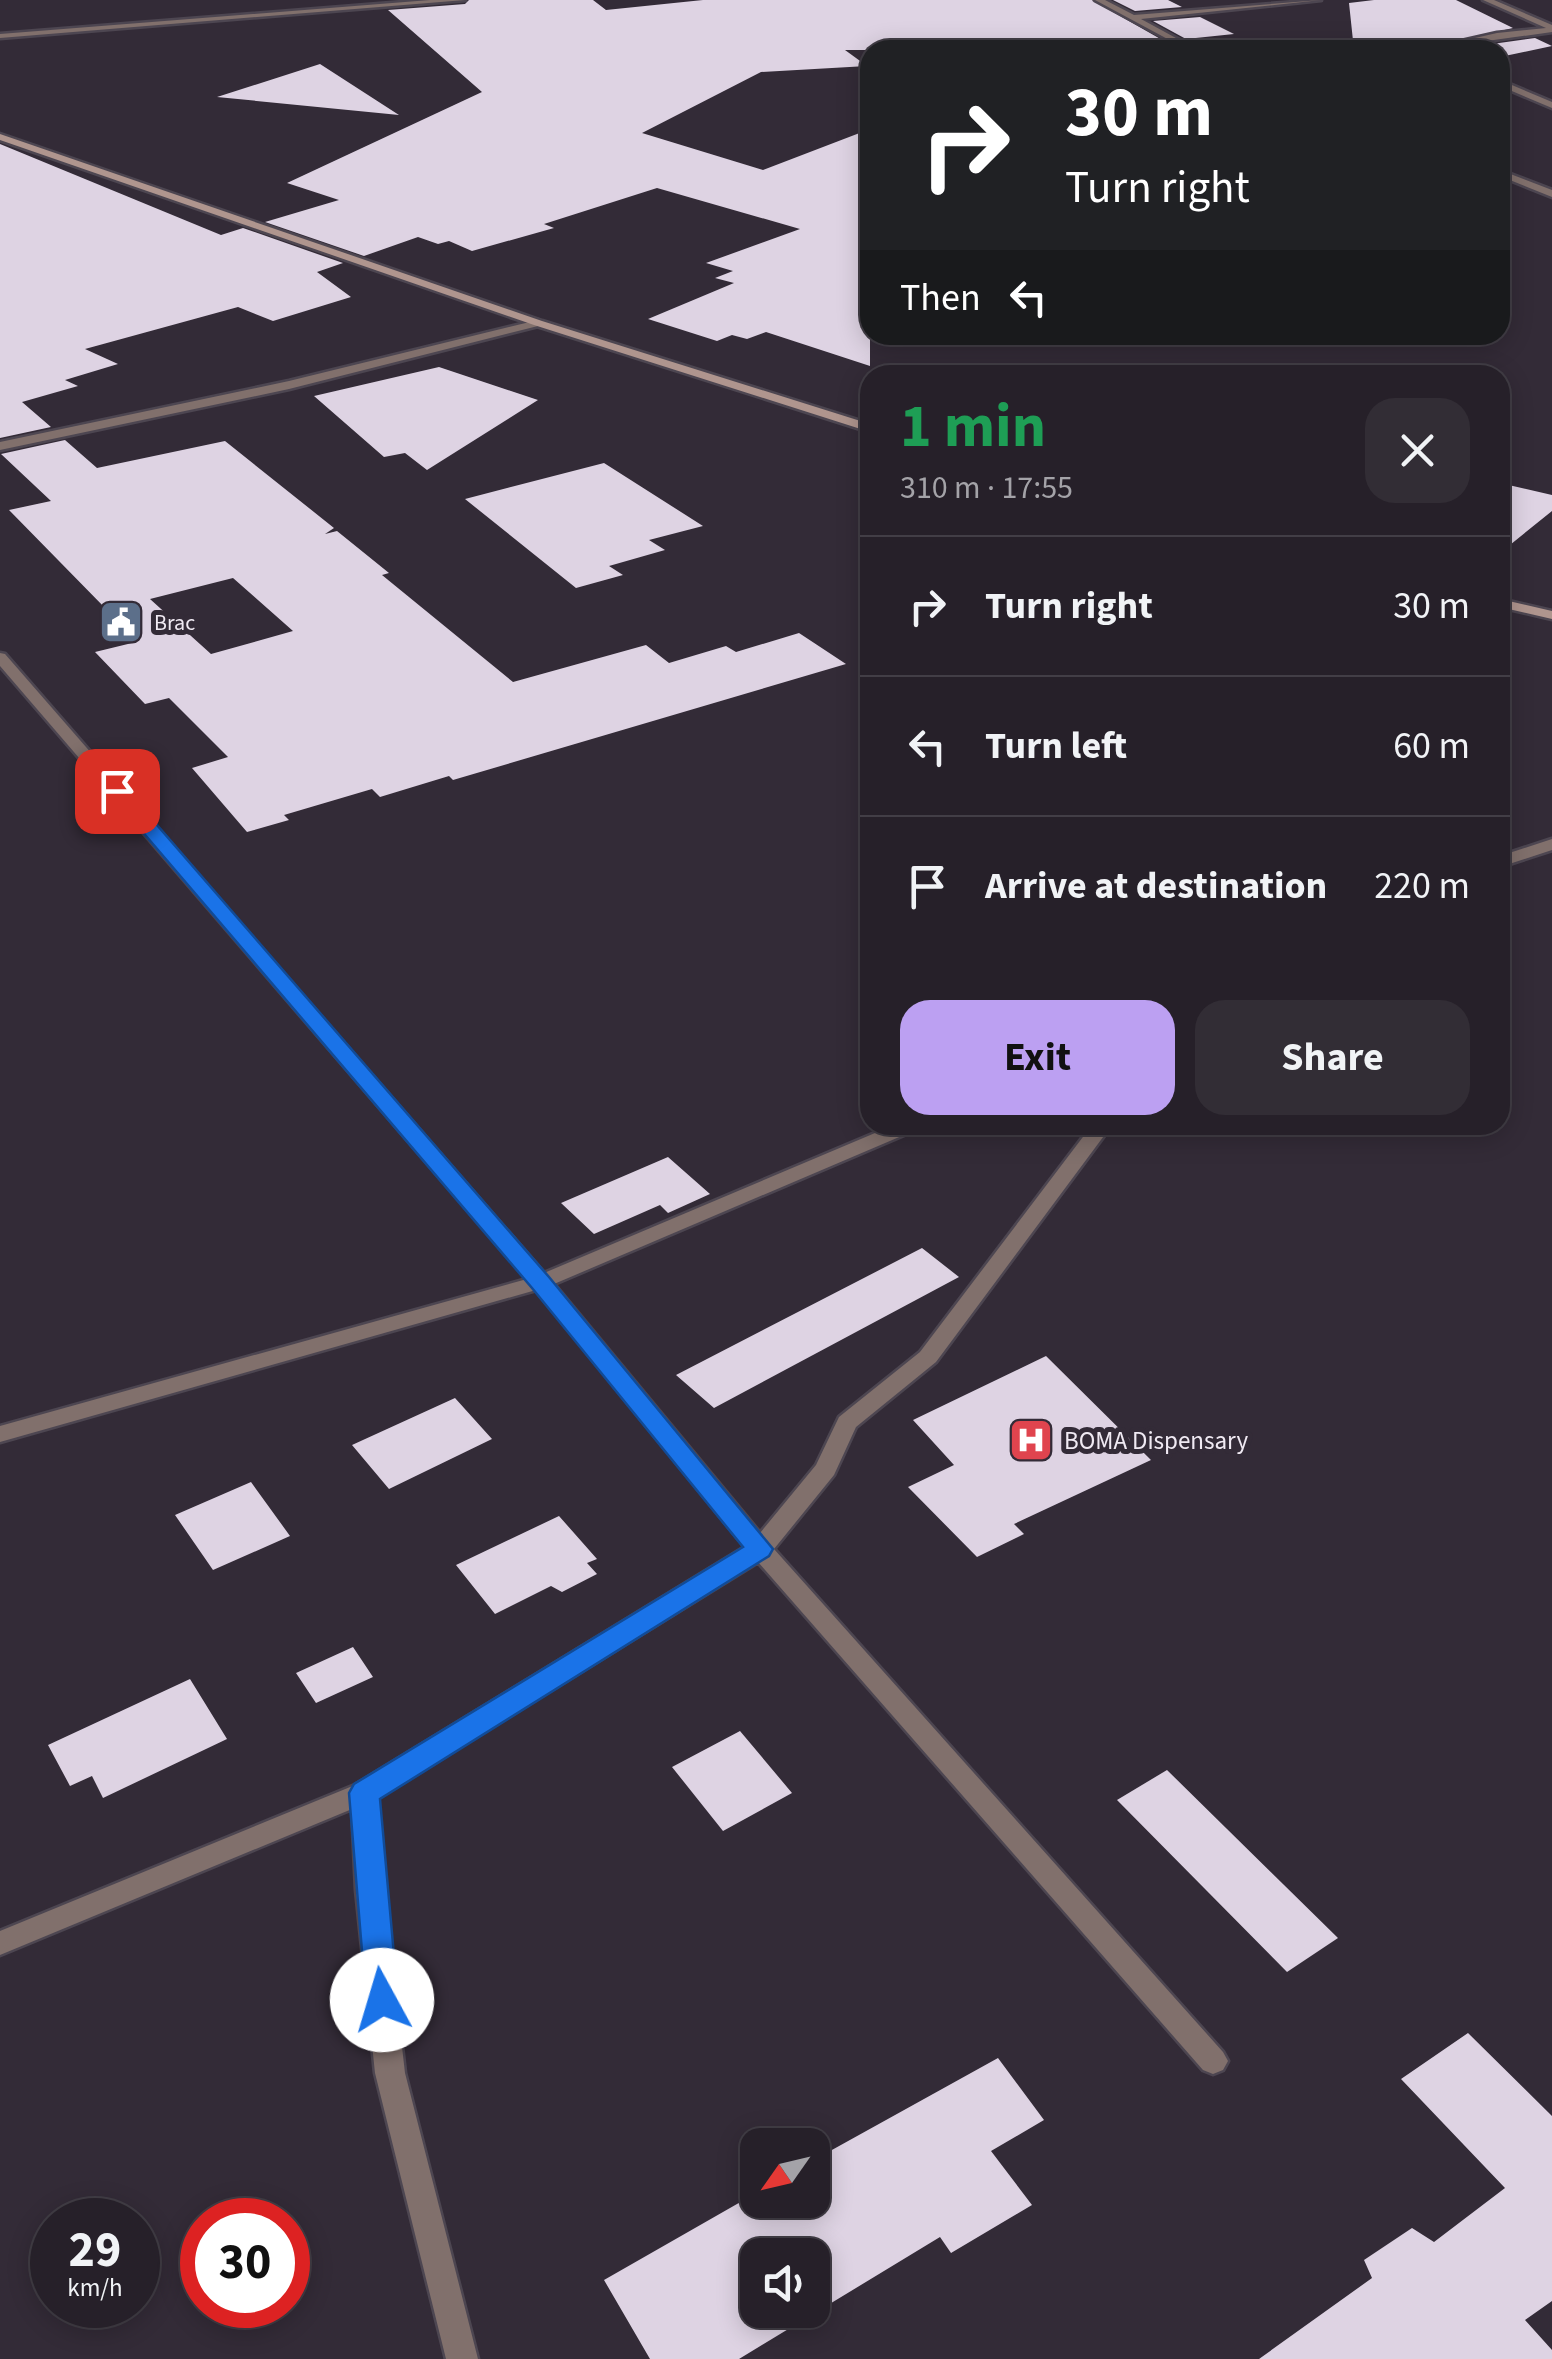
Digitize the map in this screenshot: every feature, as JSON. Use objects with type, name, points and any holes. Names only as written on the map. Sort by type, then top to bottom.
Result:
[{"type":"main road","points":[[0,137],[538,323],[860,425]]},
{"type":"main road","points":[[1510,605],[1552,616]]},
{"type":"street","points":[[0,36],[461,0]]},
{"type":"street","points":[[1099,0],[1135,17],[1317,0]]},
{"type":"street","points":[[1487,0],[1552,29]]},
{"type":"street","points":[[1135,17],[1134,22],[1173,40]]},
{"type":"street","points":[[1473,40],[1552,29]]},
{"type":"street","points":[[1510,86],[1552,105]]},
{"type":"street","points":[[1510,177],[1552,194]]},
{"type":"street","points":[[0,446],[290,385],[538,323]]},
{"type":"street","points":[[0,657],[9,678],[540,1282],[760,1549],[1213,2061]]},
{"type":"street","points":[[1510,859],[1552,844]]},
{"type":"street","points":[[0,1434],[540,1282],[887,1135]]},
{"type":"street","points":[[0,1944],[364,1793],[760,1549],[826,1469],[848,1424],[928,1357],[1094,1135]]},
{"type":"street","points":[[364,1793],[390,2073],[462,2359]]},
{"type":"building","points":[[469,0],[593,0],[606,10],[703,0],[1092,0],[1162,40],[860,40],[860,50],[845,50],[860,61],[860,66],[761,72],[642,133],[763,170],[860,133],[860,345],[870,345],[870,365],[867,365],[766,332],[747,339],[732,335],[717,341],[648,319],[734,283],[715,278],[733,271],[706,263],[800,229],[657,188],[544,224],[554,228],[472,251],[449,241],[438,244],[418,237],[364,256],[265,222],[339,200],[287,183],[482,92],[388,10],[465,4]]},
{"type":"building","points":[[1113,0],[1168,0],[1182,7],[1135,11]]},
{"type":"building","points":[[1456,0],[1513,28],[1461,40],[1353,40],[1349,3]]},
{"type":"building","points":[[1200,17],[1234,34],[1186,39],[1153,21]]},
{"type":"building","points":[[1535,38],[1552,46],[1510,55],[1510,41]]},
{"type":"building","points":[[320,64],[399,115],[217,97]]},
{"type":"building","points":[[0,144],[221,235],[243,228],[343,263],[317,272],[351,297],[273,321],[238,307],[85,349],[118,364],[65,380],[78,386],[22,402],[51,427],[0,438]]},
{"type":"building","points":[[439,367],[538,400],[427,470],[405,453],[384,457],[314,396]]},
{"type":"building","points":[[65,440],[97,468],[225,441],[334,528],[325,534],[337,531],[389,573],[382,575],[513,682],[646,645],[669,663],[726,646],[736,652],[799,633],[846,664],[453,780],[449,776],[380,797],[372,789],[284,815],[289,820],[247,832],[192,768],[228,757],[169,698],[145,704],[95,652],[132,643],[100,613],[108,611],[9,510],[51,501],[1,454]],"holes":[[[233,578],[293,631],[211,654],[150,599]]]},
{"type":"building","points":[[604,463],[703,526],[649,540],[665,550],[609,566],[623,575],[576,588],[465,499]]},
{"type":"building","points":[[1510,485],[1552,495],[1552,511],[1510,545]]},
{"type":"building","points":[[668,1157],[710,1194],[668,1213],[660,1205],[594,1234],[561,1203]]},
{"type":"building","points":[[922,1248],[959,1277],[714,1408],[676,1375]]},
{"type":"building","name":"BOMA Dispensary","points":[[1046,1356],[1151,1460],[1014,1524],[1024,1534],[977,1557],[908,1487],[954,1465],[913,1420]]},
{"type":"building","points":[[455,1398],[492,1439],[389,1489],[352,1445]]},
{"type":"building","points":[[251,1482],[290,1536],[213,1570],[175,1515]]},
{"type":"building","points":[[559,1516],[597,1559],[587,1563],[597,1574],[562,1592],[551,1586],[495,1614],[456,1565]]},
{"type":"building","points":[[353,1647],[373,1677],[316,1703],[296,1673]]},
{"type":"building","points":[[190,1679],[227,1739],[103,1798],[92,1776],[70,1786],[48,1745]]},
{"type":"building","points":[[740,1731],[792,1793],[723,1831],[672,1767]]},
{"type":"building","points":[[1167,1770],[1338,1938],[1287,1972],[1117,1800]]},
{"type":"building","points":[[1468,2033],[1552,2116],[1552,2301],[1525,2320],[1552,2350],[1552,2359],[1259,2359],[1372,2278],[1364,2260],[1412,2228],[1434,2242],[1505,2188],[1401,2079]]},
{"type":"building","points":[[998,2058],[1044,2120],[991,2151],[1032,2205],[951,2253],[940,2237],[830,2304],[830,2238],[740,2238],[740,2328],[790,2328],[739,2359],[650,2359],[604,2280],[740,2202],[740,2218],[830,2218],[830,2151]]},
{"type":"place","name":"Brac","points":[[121,622]]},
{"type":"place","name":"BOMA Dispensary","points":[[1031,1440]]},
{"type":"route","points":[[117,791],[540,1282],[760,1549],[364,1793],[382,2000]]}]
